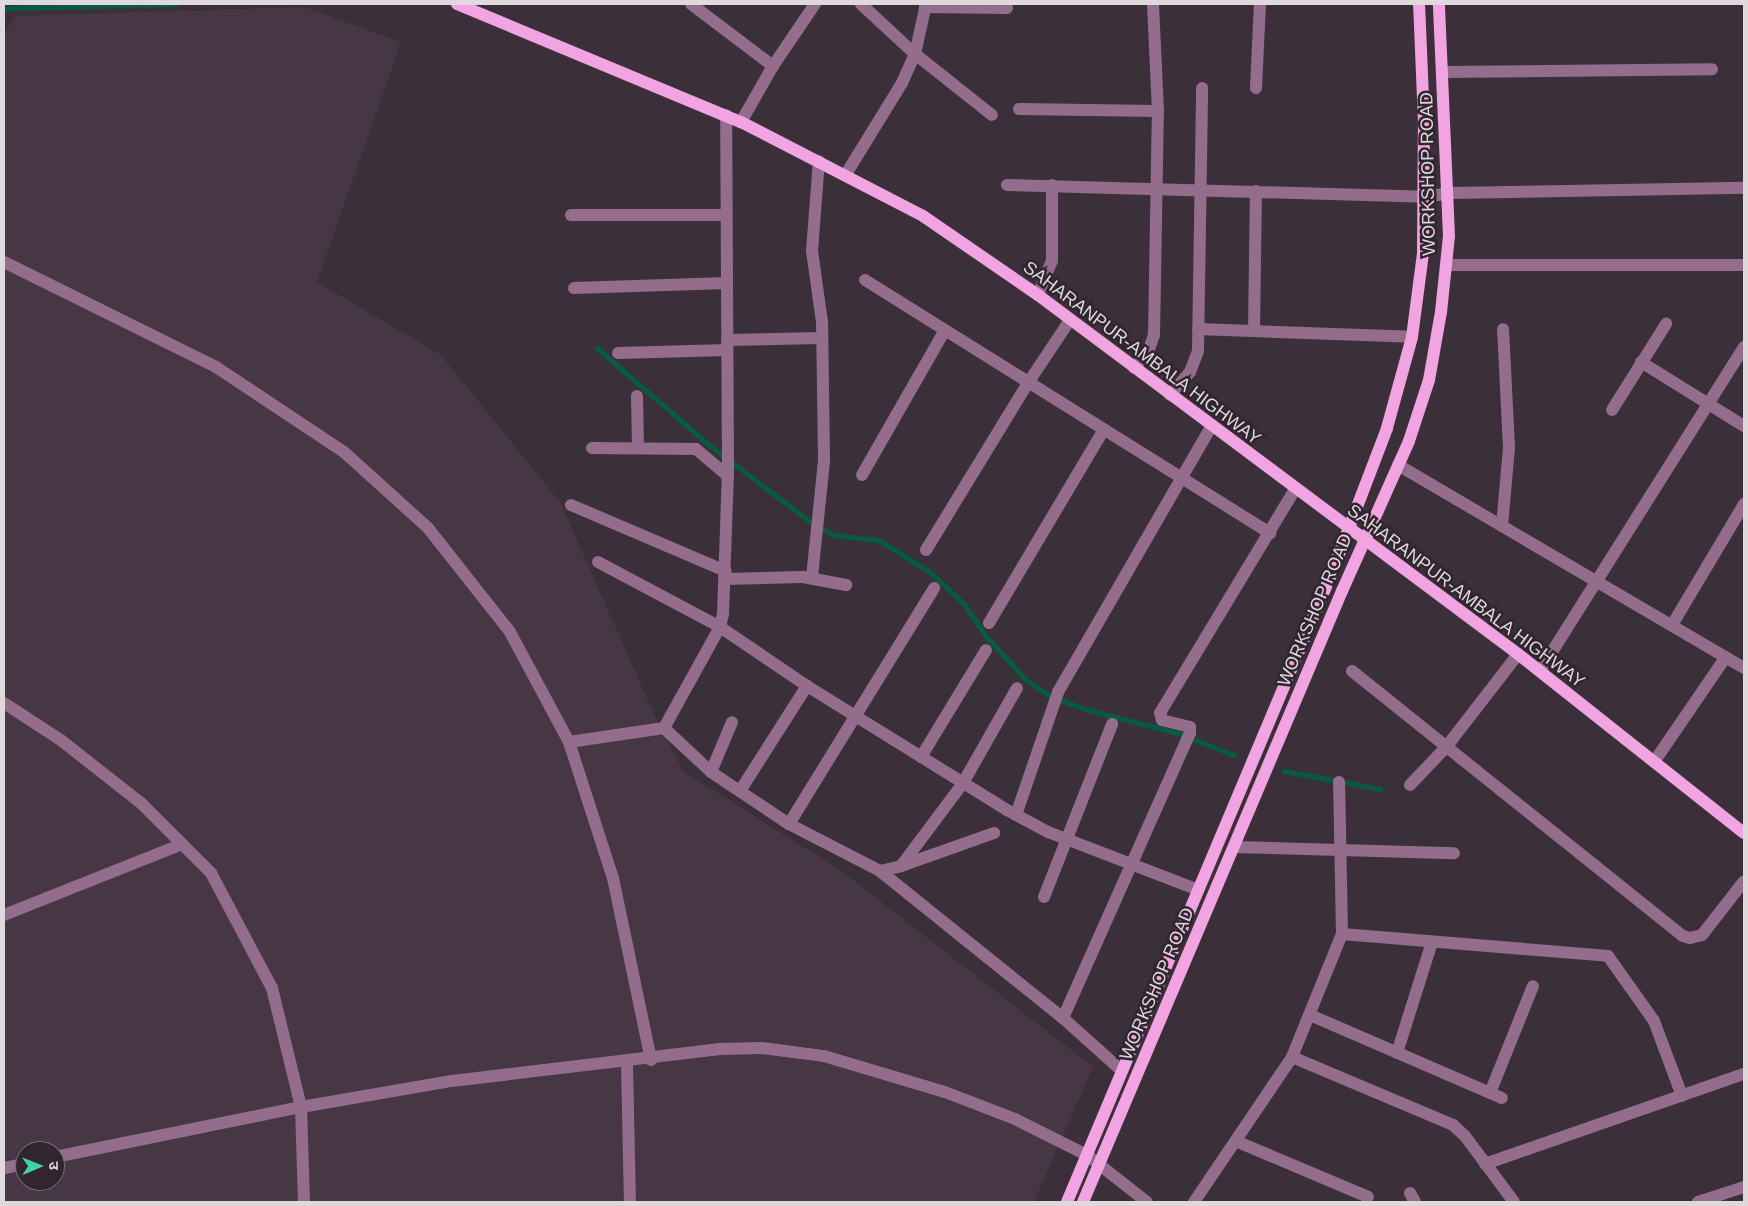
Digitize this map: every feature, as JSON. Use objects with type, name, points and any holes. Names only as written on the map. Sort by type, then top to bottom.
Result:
[{"type":"main road","name":"SAHARANPUR-AMBALA HIGHWAY","points":[[457,4],[741,122],[846,174],[923,216],[1038,295],[1363,541],[1518,654],[1744,833]]},
{"type":"main road","name":"WORKSHOP ROAD","points":[[1067,1202],[1349,529],[1387,428],[1412,337],[1423,253],[1426,197],[1419,4]]},
{"type":"main road","name":"WORKSHOP ROAD","points":[[1084,1202],[1363,541],[1398,465],[1429,380],[1446,265],[1449,193],[1439,4]]},
{"type":"street","points":[[691,4],[773,66]]},
{"type":"street","points":[[741,122],[773,66],[815,4]]},
{"type":"street","points":[[861,4],[915,54],[992,115]]},
{"type":"street","points":[[1134,368],[1148,352],[1154,335],[1158,112],[1153,4]]},
{"type":"street","points":[[1256,88],[1260,4]]},
{"type":"street","points":[[846,174],[902,83],[915,54],[925,6],[1007,8]]},
{"type":"street","points":[[1443,72],[1712,69]]},
{"type":"street","points":[[1170,395],[1196,362],[1202,88]]},
{"type":"street","points":[[1019,109],[1158,112]]},
{"type":"street","points":[[664,728],[720,627],[726,575],[728,447],[726,116]]},
{"type":"street","points":[[812,577],[824,460],[822,338],[812,252],[819,161]]},
{"type":"street","points":[[1008,185],[1157,190],[1200,188],[1426,197],[1449,193],[1744,188]]},
{"type":"street","points":[[1038,295],[1052,261],[1052,185]]},
{"type":"street","points":[[1254,331],[1256,191]]},
{"type":"street","points":[[571,215],[726,215]]},
{"type":"street","points":[[4,262],[216,367],[344,452],[428,528],[510,632],[568,742],[612,878],[651,1060]]},
{"type":"street","points":[[1446,265],[1744,265]]},
{"type":"street","points":[[865,280],[944,332],[1270,533]]},
{"type":"street","points":[[574,288],[727,283]]},
{"type":"street","points":[[926,550],[1028,383],[1070,320]]},
{"type":"street","points":[[1612,410],[1666,324]]},
{"type":"street","points":[[1198,329],[1412,337]]},
{"type":"street","points":[[1502,526],[1509,447],[1503,329]]},
{"type":"street","points":[[862,475],[944,332]]},
{"type":"street","points":[[618,353],[822,338]]},
{"type":"street","points":[[1540,671],[1598,582],[1744,347]]},
{"type":"street","points":[[1641,362],[1744,426]]},
{"type":"street","points":[[637,396],[638,448]]},
{"type":"street","points":[[1016,815],[1028,788],[1055,698],[1211,427]]},
{"type":"street","points":[[989,623],[1103,431]]},
{"type":"street","points":[[592,448],[696,449],[728,473]]},
{"type":"street","points":[[1398,465],[1744,668]]},
{"type":"street","points":[[1062,1018],[1129,864],[1188,738],[1190,726],[1162,720],[1160,713],[1295,489]]},
{"type":"street","points":[[1672,625],[1744,504]]},
{"type":"street","points":[[571,505],[726,575],[812,577],[846,585]]},
{"type":"street","points":[[598,562],[720,627],[857,718],[1016,815],[1066,839],[1198,890]]},
{"type":"street","points":[[789,824],[857,718],[934,588]]},
{"type":"street","points":[[921,757],[986,650]]},
{"type":"street","points":[[1410,785],[1447,746],[1518,654]]},
{"type":"street","points":[[1654,762],[1726,657]]},
{"type":"street","points":[[1352,671],[1683,936],[1690,938],[1702,935],[1744,881]]},
{"type":"street","points":[[740,791],[807,686]]},
{"type":"street","points":[[901,866],[963,783],[1017,688]]},
{"type":"street","points":[[4,703],[62,741],[120,787],[211,873],[272,988],[301,1107],[304,1202]]},
{"type":"street","points":[[711,772],[732,722]]},
{"type":"street","points":[[1044,897],[1112,724]]},
{"type":"street","points":[[568,742],[664,728]]},
{"type":"street","points":[[664,728],[711,772],[789,824],[880,871],[1062,1018],[1122,1071]]},
{"type":"street","points":[[1194,1202],[1238,1142],[1292,1057],[1342,934],[1339,782]]},
{"type":"street","points":[[880,871],[901,866],[994,833]]},
{"type":"street","points":[[4,915],[182,844]]},
{"type":"street","points":[[1234,847],[1454,853]]},
{"type":"street","points":[[1342,934],[1608,956],[1654,1020],[1682,1096]]},
{"type":"street","points":[[1397,1052],[1432,942]]},
{"type":"street","points":[[1490,1093],[1532,986]]},
{"type":"street","points":[[1310,1016],[1502,1098]]},
{"type":"street","points":[[65,1156],[301,1107],[452,1081],[651,1060],[720,1050],[762,1048],[824,1056],[945,1092],[1015,1119],[1087,1155],[1147,1202]]},
{"type":"street","points":[[1292,1057],[1453,1125],[1514,1202]]},
{"type":"street","points":[[627,1062],[630,1202]]},
{"type":"street","points":[[1485,1164],[1744,1074]]},
{"type":"street","points":[[1238,1142],[1368,1197]]},
{"type":"street","points":[[1698,1202],[1744,1186]]},
{"type":"shaded area","points":[[304,7],[401,42],[317,282],[441,355],[560,502],[653,712],[683,771],[843,872],[1093,1067],[1034,1202],[4,1202],[4,33],[16,16]]},
{"type":"waterway","points":[[4,10],[10,8],[176,4]]},
{"type":"waterway","points":[[597,348],[708,444],[813,524],[833,535],[878,540],[930,572],[964,604],[985,635],[1025,679],[1049,696],[1088,710],[1177,733],[1234,755]]},
{"type":"waterway","points":[[1284,771],[1380,789]]}]
